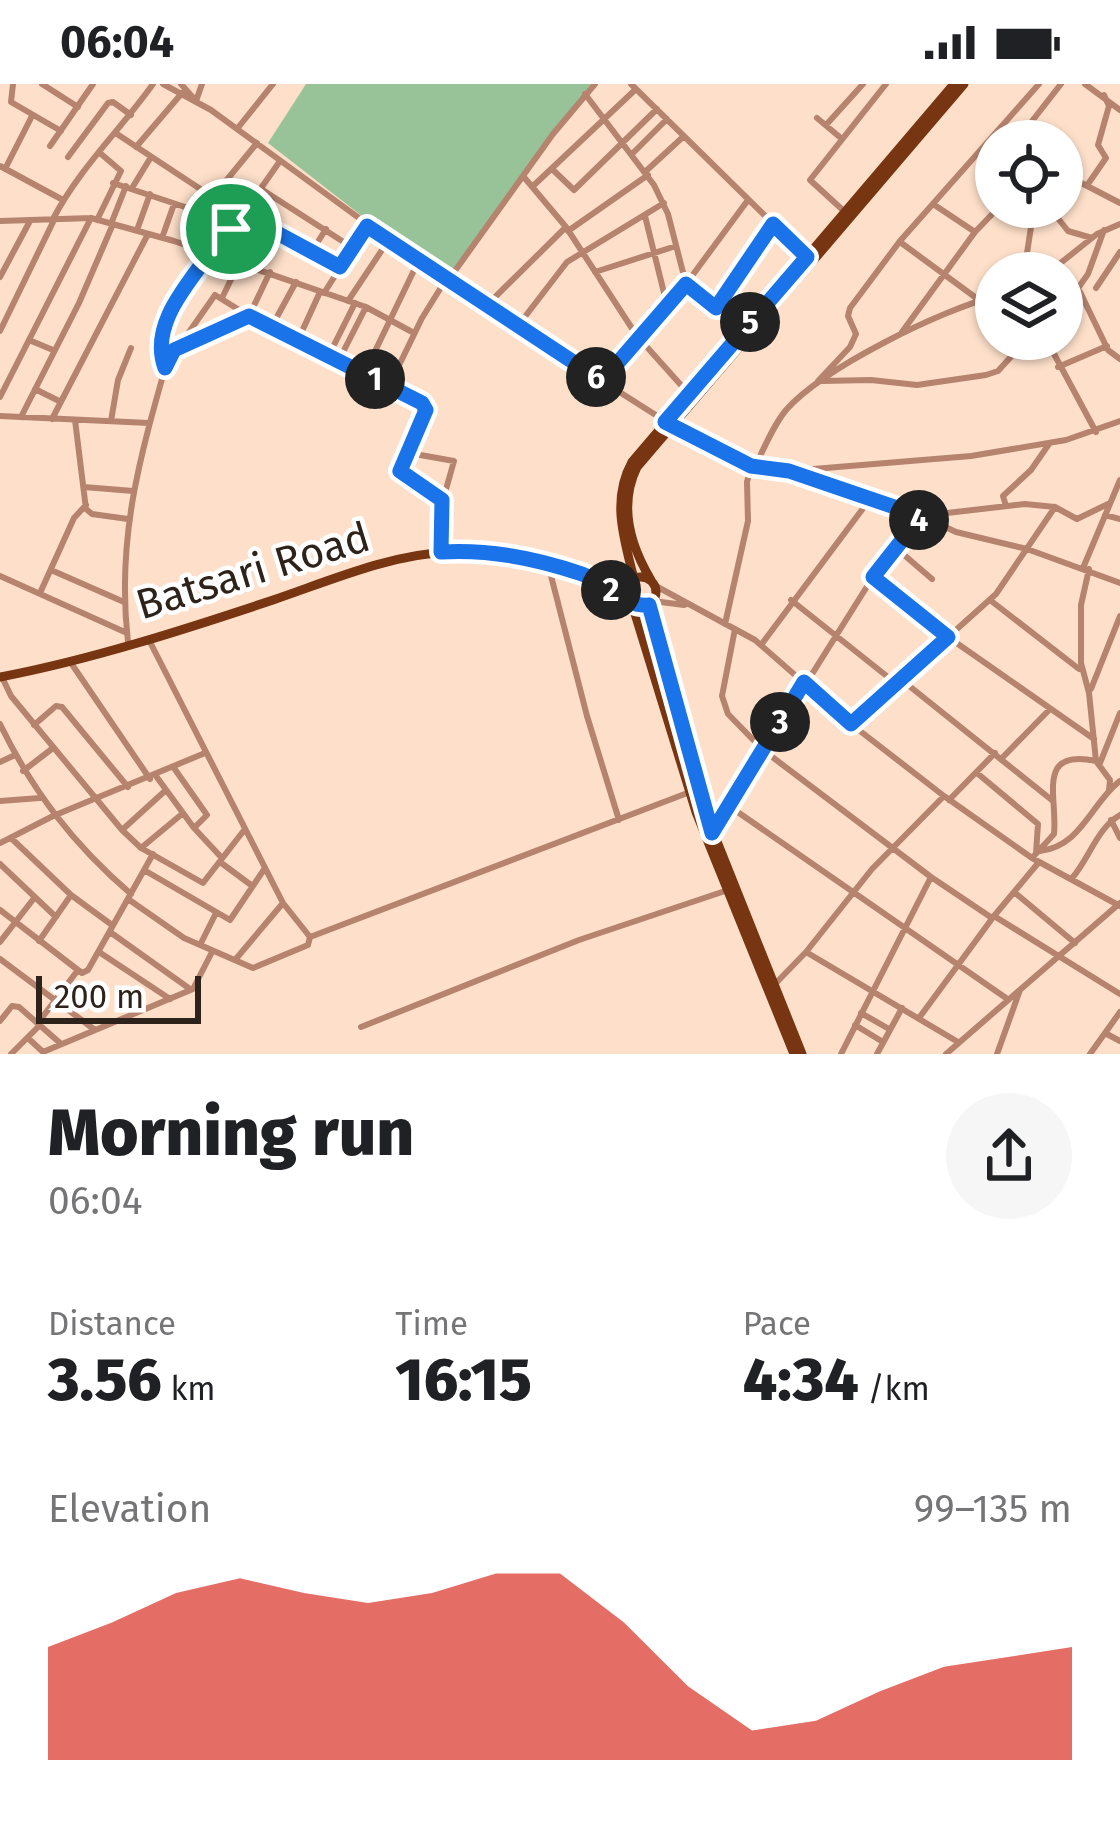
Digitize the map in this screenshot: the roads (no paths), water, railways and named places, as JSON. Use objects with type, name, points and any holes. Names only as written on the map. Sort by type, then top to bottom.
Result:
[{"type":"main road","points":[[798,1054],[725,891],[690,792],[630,601],[632,580],[620,496],[632,462],[954,84]]},
{"type":"main road","points":[[798,1054],[712,833],[651,603],[652,582],[635,550],[627,497],[638,467],[689,394],[844,212],[964,84]]},
{"type":"main road","name":"Batsari Road","points":[[1,677],[441,552],[476,552],[548,564],[596,580]]},
{"type":"main road","points":[[596,580],[652,582]]},
{"type":"main road","points":[[596,580],[630,601],[651,603]]},
{"type":"street","points":[[14,84],[11,102],[62,131]]},
{"type":"street","points":[[42,84],[78,107]]},
{"type":"street","points":[[50,146],[93,84]]},
{"type":"street","points":[[0,331],[63,200],[153,84]]},
{"type":"street","points":[[163,84],[182,88],[446,282],[669,424],[753,466],[789,471],[871,497],[956,532],[1027,548],[1120,583]]},
{"type":"street","points":[[196,101],[202,84]]},
{"type":"street","points":[[237,129],[273,84]]},
{"type":"street","points":[[389,386],[446,282],[595,84]]},
{"type":"street","points":[[826,125],[863,84]]},
{"type":"street","points":[[1009,120],[1039,84]]},
{"type":"street","points":[[1033,120],[1061,84]]},
{"type":"street","points":[[1085,84],[1102,90],[1120,110]]},
{"type":"street","points":[[532,187],[634,86],[807,257]]},
{"type":"street","points":[[844,212],[809,183],[881,86]]},
{"type":"street","points":[[136,146],[182,88]]},
{"type":"street","points":[[1088,184],[1106,158],[1098,140],[1109,106],[1102,90]]},
{"type":"street","points":[[585,94],[624,141],[664,203],[686,284],[745,328]]},
{"type":"street","points":[[68,158],[108,104],[113,102],[131,115]]},
{"type":"street","points":[[552,170],[572,191],[657,109]]},
{"type":"street","points":[[32,116],[3,167],[63,200]]},
{"type":"street","points":[[632,153],[667,118]]},
{"type":"street","points":[[817,118],[842,139]]},
{"type":"street","points":[[117,134],[214,198]]},
{"type":"street","points":[[485,307],[567,229],[647,173],[684,136]]},
{"type":"street","points":[[194,247],[214,198],[257,143]]},
{"type":"street","points":[[0,397],[121,171],[100,153]]},
{"type":"street","points":[[21,417],[130,187],[151,157]]},
{"type":"street","points":[[725,624],[748,520],[747,482],[753,466],[783,414],[850,347],[856,334],[848,312],[900,241],[975,158]]},
{"type":"street","points":[[165,368],[161,338],[166,322],[224,231],[234,226],[280,161]]},
{"type":"street","points":[[523,176],[567,229],[637,336],[689,394]]},
{"type":"street","points":[[1083,182],[1117,202],[1120,190]]},
{"type":"street","points":[[113,183],[206,214]]},
{"type":"street","points":[[260,189],[353,248]]},
{"type":"street","points":[[136,231],[150,194]]},
{"type":"street","points":[[602,381],[686,284],[748,200]]},
{"type":"street","points":[[162,238],[174,203]]},
{"type":"street","points":[[517,327],[565,265],[664,203]]},
{"type":"street","points":[[933,204],[975,232]]},
{"type":"street","points":[[644,215],[667,305]]},
{"type":"street","points":[[240,218],[270,238],[277,233],[340,267]]},
{"type":"street","points":[[0,221],[94,219],[240,261],[365,307],[415,333]]},
{"type":"street","points":[[0,277],[30,221]]},
{"type":"street","points":[[716,308],[773,224]]},
{"type":"street","points":[[1074,252],[1120,224]]},
{"type":"street","points":[[298,340],[322,292],[367,226]]},
{"type":"street","points":[[898,338],[979,228]]},
{"type":"street","points":[[1066,228],[1092,238]]},
{"type":"street","points":[[312,251],[326,229]]},
{"type":"street","points":[[1083,280],[1104,230]]},
{"type":"street","points":[[52,418],[148,234]]},
{"type":"street","points":[[328,355],[351,302],[388,241]]},
{"type":"street","points":[[900,241],[975,297]]},
{"type":"street","points":[[595,272],[676,247]]},
{"type":"street","points":[[1096,288],[1120,252]]},
{"type":"street","points":[[222,298],[240,261]]},
{"type":"street","points":[[364,373],[418,262]]},
{"type":"street","points":[[128,638],[124,602],[128,519],[170,352],[249,316],[270,272]]},
{"type":"street","points":[[272,326],[296,282]]},
{"type":"street","points":[[178,348],[213,296],[222,298],[426,407],[402,473],[442,500]]},
{"type":"street","points":[[1083,298],[1107,346],[1120,359]]},
{"type":"street","points":[[818,381],[975,301]]},
{"type":"street","points":[[339,361],[365,307]]},
{"type":"street","points":[[28,340],[54,350]]},
{"type":"street","points":[[1058,367],[1107,346]]},
{"type":"street","points":[[111,421],[118,380],[131,348]]},
{"type":"street","points":[[818,381],[917,385],[986,375],[1008,360]]},
{"type":"street","points":[[1055,360],[1096,432]]},
{"type":"street","points":[[35,389],[61,402]]},
{"type":"street","points":[[0,416],[149,422]]},
{"type":"street","points":[[75,420],[86,505],[92,514],[128,519]]},
{"type":"street","points":[[789,471],[925,461],[1050,442],[1096,432],[1120,421]]},
{"type":"street","points":[[1006,506],[1003,496],[1024,478],[1050,442]]},
{"type":"street","points":[[408,453],[453,459],[442,500],[441,552]]},
{"type":"street","points":[[1109,790],[1110,780],[1098,762],[1082,671],[1081,605],[1086,568],[1120,480]]},
{"type":"street","points":[[83,487],[133,490]]},
{"type":"street","points":[[761,645],[871,497]]},
{"type":"street","points":[[712,833],[873,577],[921,516],[1006,506],[1055,507],[1077,519],[1110,503]]},
{"type":"street","points":[[40,593],[74,518],[86,505]]},
{"type":"street","points":[[851,724],[1010,579],[1055,507]]},
{"type":"street","points":[[1105,515],[1120,519]]},
{"type":"street","points":[[896,548],[932,578]]},
{"type":"street","points":[[548,564],[586,716],[620,820]]},
{"type":"street","points":[[51,570],[124,602]]},
{"type":"street","points":[[0,576],[128,638]]},
{"type":"street","points":[[873,577],[948,637],[1094,739]]},
{"type":"street","points":[[652,582],[761,645],[851,724],[947,798],[1119,905],[946,1054]]},
{"type":"street","points":[[791,600],[999,755],[1053,801]]},
{"type":"street","points":[[990,600],[1082,671]]},
{"type":"street","points":[[651,603],[687,606]]},
{"type":"street","points":[[1089,693],[1120,616]]},
{"type":"street","points":[[735,629],[722,696],[728,714],[763,750],[931,877],[1120,994]]},
{"type":"street","points":[[147,637],[283,903],[310,937]]},
{"type":"street","points":[[70,660],[182,814],[221,860],[251,885]]},
{"type":"street","points":[[1,677],[53,748],[141,848],[199,883],[206,881],[245,829]]},
{"type":"street","points":[[34,724],[56,706],[62,707],[128,787]]},
{"type":"street","points":[[773,986],[892,848],[1049,710]]},
{"type":"street","points":[[1098,762],[1120,713]]},
{"type":"street","points":[[0,724],[53,816],[129,897],[200,946],[253,968],[308,945],[310,937]]},
{"type":"street","points":[[23,771],[53,748]]},
{"type":"street","points":[[0,842],[206,753]]},
{"type":"street","points":[[0,762],[15,755]]},
{"type":"street","points":[[919,1018],[1054,834],[1052,784],[1059,764],[1066,759],[1098,762]]},
{"type":"street","points":[[174,767],[207,815],[194,828]]},
{"type":"street","points":[[977,772],[1038,824],[1037,856]]},
{"type":"street","points":[[1037,856],[1072,838],[1120,781]]},
{"type":"street","points":[[122,830],[166,790]]},
{"type":"street","points":[[310,937],[690,792]]},
{"type":"street","points":[[0,801],[40,798]]},
{"type":"street","points":[[729,806],[1006,998]]},
{"type":"street","points":[[141,848],[182,814]]},
{"type":"street","points":[[1071,878],[1111,820],[1120,815]]},
{"type":"street","points":[[1111,820],[1120,838]]},
{"type":"street","points":[[11,838],[71,895],[190,989]]},
{"type":"street","points":[[0,910],[85,972],[153,854]]},
{"type":"street","points":[[0,864],[56,916]]},
{"type":"street","points":[[1082,884],[1084,864]]},
{"type":"street","points":[[144,870],[226,920],[232,918],[265,868]]},
{"type":"street","points":[[843,1053],[931,877]]},
{"type":"street","points":[[362,1027],[579,940],[725,891]]},
{"type":"street","points":[[1014,892],[1075,943]]},
{"type":"street","points":[[38,942],[71,895]]},
{"type":"street","points":[[0,942],[35,897]]},
{"type":"street","points":[[234,960],[283,903]]},
{"type":"street","points":[[200,946],[216,914]]},
{"type":"street","points":[[29,1039],[43,1052],[196,987],[213,951]]},
{"type":"street","points":[[99,952],[170,999]]},
{"type":"street","points":[[126,970],[139,952]]},
{"type":"street","points":[[806,952],[958,1042]]},
{"type":"street","points":[[0,959],[95,1030]]},
{"type":"street","points":[[11,1054],[29,1039],[78,970]]},
{"type":"street","points":[[997,1054],[1021,987]]},
{"type":"street","points":[[0,1021],[4,1008],[19,1007],[61,1045]]},
{"type":"street","points":[[877,1054],[902,1008]]},
{"type":"street","points":[[1090,1054],[1120,1012]]},
{"type":"street","points":[[861,1013],[890,1030]]},
{"type":"street","points":[[855,1025],[883,1042]]},
{"type":"street","points":[[1106,1033],[1120,1041]]}]
